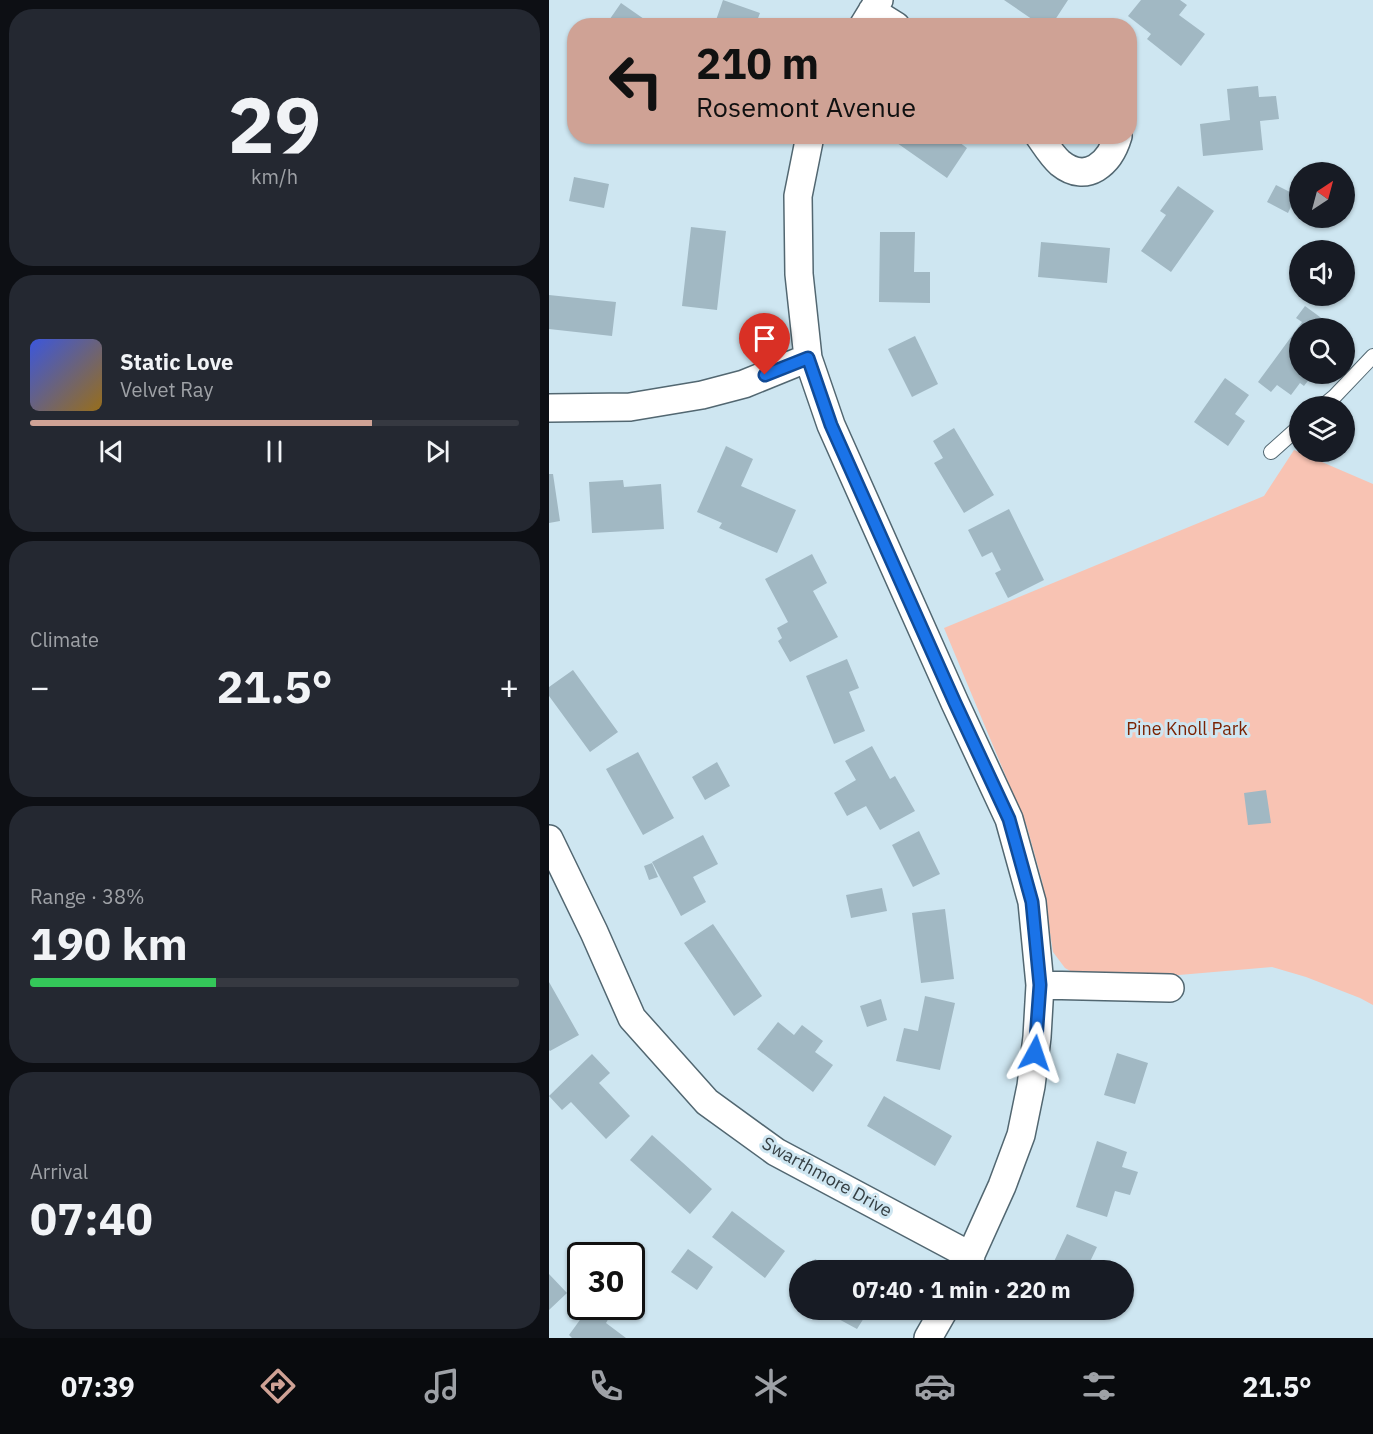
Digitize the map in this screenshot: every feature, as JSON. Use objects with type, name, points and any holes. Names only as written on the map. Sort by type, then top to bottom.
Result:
[{"type":"street","points":[[808,144],[798,196],[799,274],[808,358],[831,425],[1009,819],[1032,902],[1040,985],[1031,1086],[1021,1134],[1002,1186],[968,1260]]},
{"type":"street","points":[[1044,144],[1061,164],[1074,171],[1082,172],[1090,172],[1103,164],[1114,144]]},
{"type":"street","points":[[549,408],[630,408],[702,395],[744,384],[808,358]]},
{"type":"street","name":"Swarthmore Drive","points":[[549,838],[632,1018],[707,1102],[776,1152],[962,1260]]},
{"type":"street","points":[[1040,985],[1170,988]]},
{"type":"street","points":[[929,1338],[939,1320]]},
{"type":"lane","points":[[1336,396],[1373,356]]},
{"type":"lane","points":[[1271,452],[1289,436]]},
{"type":"green space","name":"Pine Knoll Park","points":[[1289,458],[1289,462],[1322,462],[1373,484],[1373,1005],[1306,977],[1272,967],[1179,975],[1074,973],[1065,968],[1053,952],[1042,881],[1027,827],[944,628],[1264,496]]},
{"type":"building","points":[[723,0],[760,13],[758,18],[717,18]]},
{"type":"building","points":[[1004,0],[1068,0],[1056,18],[1030,18]]},
{"type":"building","points":[[1141,0],[1180,0],[1187,5],[1179,15],[1205,34],[1181,66],[1147,39],[1151,34],[1137,23],[1137,18],[1128,16]]},
{"type":"building","points":[[621,3],[643,18],[611,18]]},
{"type":"building","points":[[1258,86],[1259,97],[1276,96],[1279,119],[1260,121],[1263,150],[1203,156],[1200,124],[1230,120],[1227,89]]},
{"type":"building","points":[[898,144],[962,144],[967,148],[947,178]]},
{"type":"building","points":[[574,177],[609,184],[604,208],[569,201]]},
{"type":"building","points":[[1276,185],[1289,192],[1288,213],[1267,202]]},
{"type":"building","points":[[1178,186],[1214,211],[1171,272],[1141,251],[1166,215],[1160,211]]},
{"type":"building","points":[[691,227],[726,231],[717,310],[682,306]]},
{"type":"building","points":[[880,232],[915,232],[914,272],[930,272],[930,303],[879,302]]},
{"type":"building","points":[[1041,242],[1110,248],[1107,283],[1038,277]]},
{"type":"building","points":[[549,295],[616,302],[612,336],[549,329]]},
{"type":"building","points":[[1305,306],[1321,318],[1296,318]]},
{"type":"building","points":[[915,336],[938,384],[912,397],[888,349]]},
{"type":"building","points":[[1289,340],[1289,384],[1299,384],[1291,395],[1277,385],[1271,392],[1258,382]]},
{"type":"building","points":[[1225,378],[1249,395],[1235,414],[1245,421],[1228,446],[1194,422]]},
{"type":"building","points":[[954,428],[994,495],[964,513],[934,463],[943,458],[933,441]]},
{"type":"building","points":[[726,446],[753,459],[741,486],[796,510],[777,553],[719,528],[722,523],[697,512]]},
{"type":"building","points":[[549,474],[553,474],[560,521],[549,523]]},
{"type":"building","points":[[623,480],[624,487],[661,484],[664,529],[592,533],[589,482]]},
{"type":"building","points":[[1009,509],[1044,580],[1008,598],[995,573],[1001,570],[992,552],[982,557],[968,530]]},
{"type":"building","points":[[812,554],[827,583],[813,591],[838,637],[790,662],[778,641],[782,638],[777,628],[788,622],[765,579]]},
{"type":"building","points":[[847,659],[859,688],[849,692],[865,731],[834,744],[806,676]]},
{"type":"building","points":[[573,670],[618,732],[590,752],[549,696],[549,687]]},
{"type":"building","points":[[872,746],[890,779],[895,776],[915,811],[880,830],[866,806],[847,816],[834,793],[856,780],[845,761]]},
{"type":"building","points":[[638,752],[674,818],[643,835],[606,769]]},
{"type":"building","points":[[717,762],[730,786],[705,800],[692,777]]},
{"type":"building","points":[[1266,790],[1271,823],[1248,825],[1244,793]]},
{"type":"building","points":[[919,831],[940,874],[913,887],[892,845]]},
{"type":"building","points":[[703,835],[718,864],[693,877],[706,902],[681,916],[652,862]]},
{"type":"building","points":[[652,863],[658,877],[649,880],[644,866]]},
{"type":"building","points":[[882,888],[887,911],[851,918],[846,895]]},
{"type":"building","points":[[945,909],[954,979],[921,983],[912,913]]},
{"type":"building","points":[[713,924],[762,996],[734,1016],[684,943]]},
{"type":"building","points":[[549,982],[579,1035],[550,1051],[549,1050]]},
{"type":"building","points":[[925,996],[955,1003],[940,1070],[896,1061],[904,1028],[918,1031]]},
{"type":"building","points":[[881,999],[887,1020],[867,1027],[860,1006]]},
{"type":"building","points":[[778,1022],[794,1035],[802,1025],[823,1041],[815,1052],[833,1065],[813,1092],[757,1049]]},
{"type":"building","points":[[1117,1053],[1148,1063],[1135,1104],[1104,1095]]},
{"type":"building","points":[[592,1054],[610,1073],[599,1083],[630,1116],[606,1139],[571,1102],[562,1110],[549,1096]]},
{"type":"building","points":[[884,1096],[952,1136],[935,1166],[867,1126]]},
{"type":"building","points":[[652,1135],[712,1189],[690,1214],[630,1160]]},
{"type":"building","points":[[1097,1141],[1127,1152],[1122,1167],[1138,1172],[1130,1195],[1115,1191],[1107,1217],[1076,1207]]},
{"type":"building","points":[[732,1211],[785,1251],[765,1278],[712,1237]]},
{"type":"building","points":[[1067,1234],[1097,1247],[1091,1260],[1055,1260]]},
{"type":"building","points":[[688,1249],[713,1267],[697,1290],[671,1272]]},
{"type":"building","points":[[549,1274],[567,1293],[549,1310]]},
{"type":"building","points":[[580,1320],[608,1320],[606,1323],[626,1338],[572,1338],[569,1335]]},
{"type":"building","points":[[840,1320],[863,1320],[857,1329]]},
{"type":"route","points":[[765,375],[808,358],[831,425],[1009,819],[1032,902],[1040,985],[1035,1053]]}]
